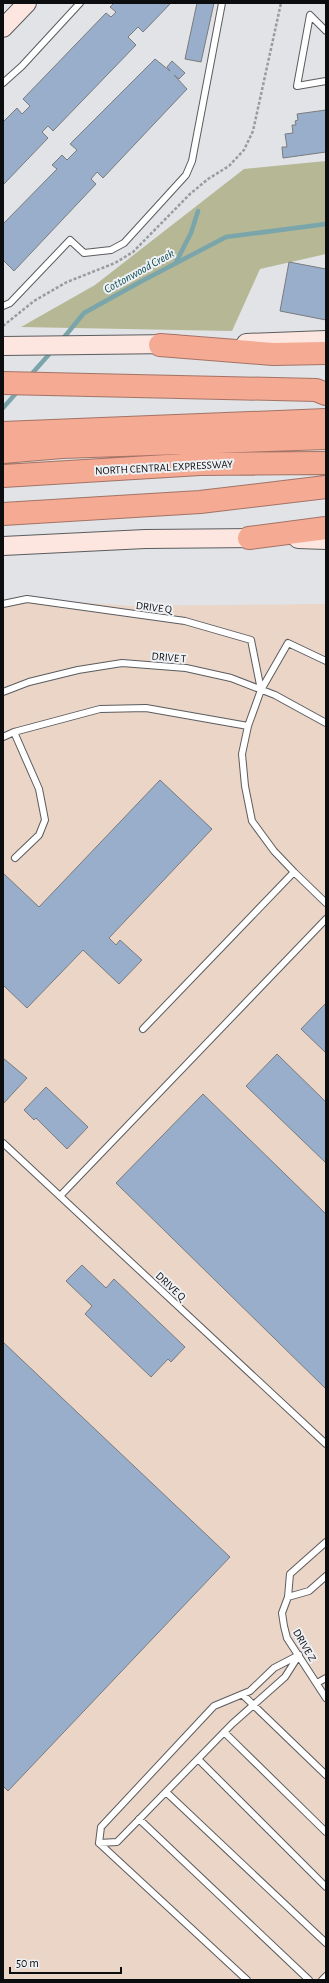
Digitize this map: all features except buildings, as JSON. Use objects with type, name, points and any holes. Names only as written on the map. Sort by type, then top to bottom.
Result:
[{"type":"highway","points":[[160,345],[273,354],[326,353]]},
{"type":"highway","points":[[3,383],[102,384],[316,390],[326,394]]},
{"type":"highway","points":[[3,433],[326,420]]},
{"type":"highway","points":[[3,452],[93,446],[326,438]]},
{"type":"highway","name":"NORTH CENTRAL EXPRESSWAY","points":[[3,476],[200,464],[326,463]]},
{"type":"highway","points":[[3,514],[200,502],[326,487]]},
{"type":"highway","points":[[249,538],[326,528]]},
{"type":"main road","points":[[3,28],[22,5]]},
{"type":"main road","points":[[3,346],[160,345],[326,340]]},
{"type":"main road","points":[[3,546],[145,539],[249,538],[326,540]]},
{"type":"lane","points":[[3,83],[22,66],[80,3]]},
{"type":"lane","points":[[3,306],[10,303],[70,240],[84,253],[111,250],[124,243],[186,175],[192,161],[222,3]]},
{"type":"lane","points":[[326,31],[310,15],[297,86],[326,80]]},
{"type":"lane","name":"DRIVE Q","points":[[3,604],[27,599],[184,621],[251,640],[261,690]]},
{"type":"lane","points":[[326,660],[288,643],[261,690],[248,726],[242,754],[245,786],[252,821],[274,851],[326,903]]},
{"type":"lane","name":"DRIVE T","points":[[3,692],[29,682],[78,670],[122,663],[186,668],[231,678],[275,695],[326,723]]},
{"type":"lane","points":[[3,737],[14,732],[100,709],[146,708],[248,726]]},
{"type":"lane","points":[[14,732],[39,789],[45,820],[39,834],[15,858]]},
{"type":"lane","points":[[143,1029],[294,872]]},
{"type":"lane","points":[[60,1196],[326,919]]},
{"type":"lane","name":"DRIVE Q","points":[[3,1143],[326,1444]]},
{"type":"lane","name":"DRIVE Z","points":[[326,1542],[290,1574],[288,1597],[282,1614],[287,1638],[326,1698]]},
{"type":"lane","points":[[288,1597],[309,1591],[326,1576]]},
{"type":"lane","points":[[99,1843],[101,1827],[214,1706],[250,1691],[274,1668],[299,1656]]},
{"type":"lane","points":[[99,1843],[117,1842],[224,1732],[285,1677],[299,1656]]},
{"type":"lane","points":[[317,1683],[326,1678]]},
{"type":"lane","points":[[243,1695],[326,1775]]},
{"type":"lane","points":[[224,1732],[326,1832]]},
{"type":"lane","points":[[198,1759],[326,1887]]},
{"type":"lane","points":[[166,1792],[326,1943]]},
{"type":"lane","points":[[139,1819],[309,1980]]},
{"type":"lane","points":[[99,1843],[247,1980]]},
{"type":"lane","points":[[322,1980],[326,1976]]},
{"type":"shaded area","points":[[23,598],[130,606],[326,604],[326,1980],[3,1980],[3,599]]},
{"type":"green space","points":[[326,161],[326,254],[260,269],[232,331],[21,327],[95,285],[244,169]]},
{"type":"waterway","points":[[176,262],[191,233],[198,211]]},
{"type":"waterway","name":"Cottonwood Creek","points":[[61,341],[84,313],[226,237],[326,224]]},
{"type":"waterway","name":"Cottonwood Creek","points":[[29,377],[52,351]]},
{"type":"waterway","name":"Cottonwood Creek","points":[[3,408],[18,391]]}]
